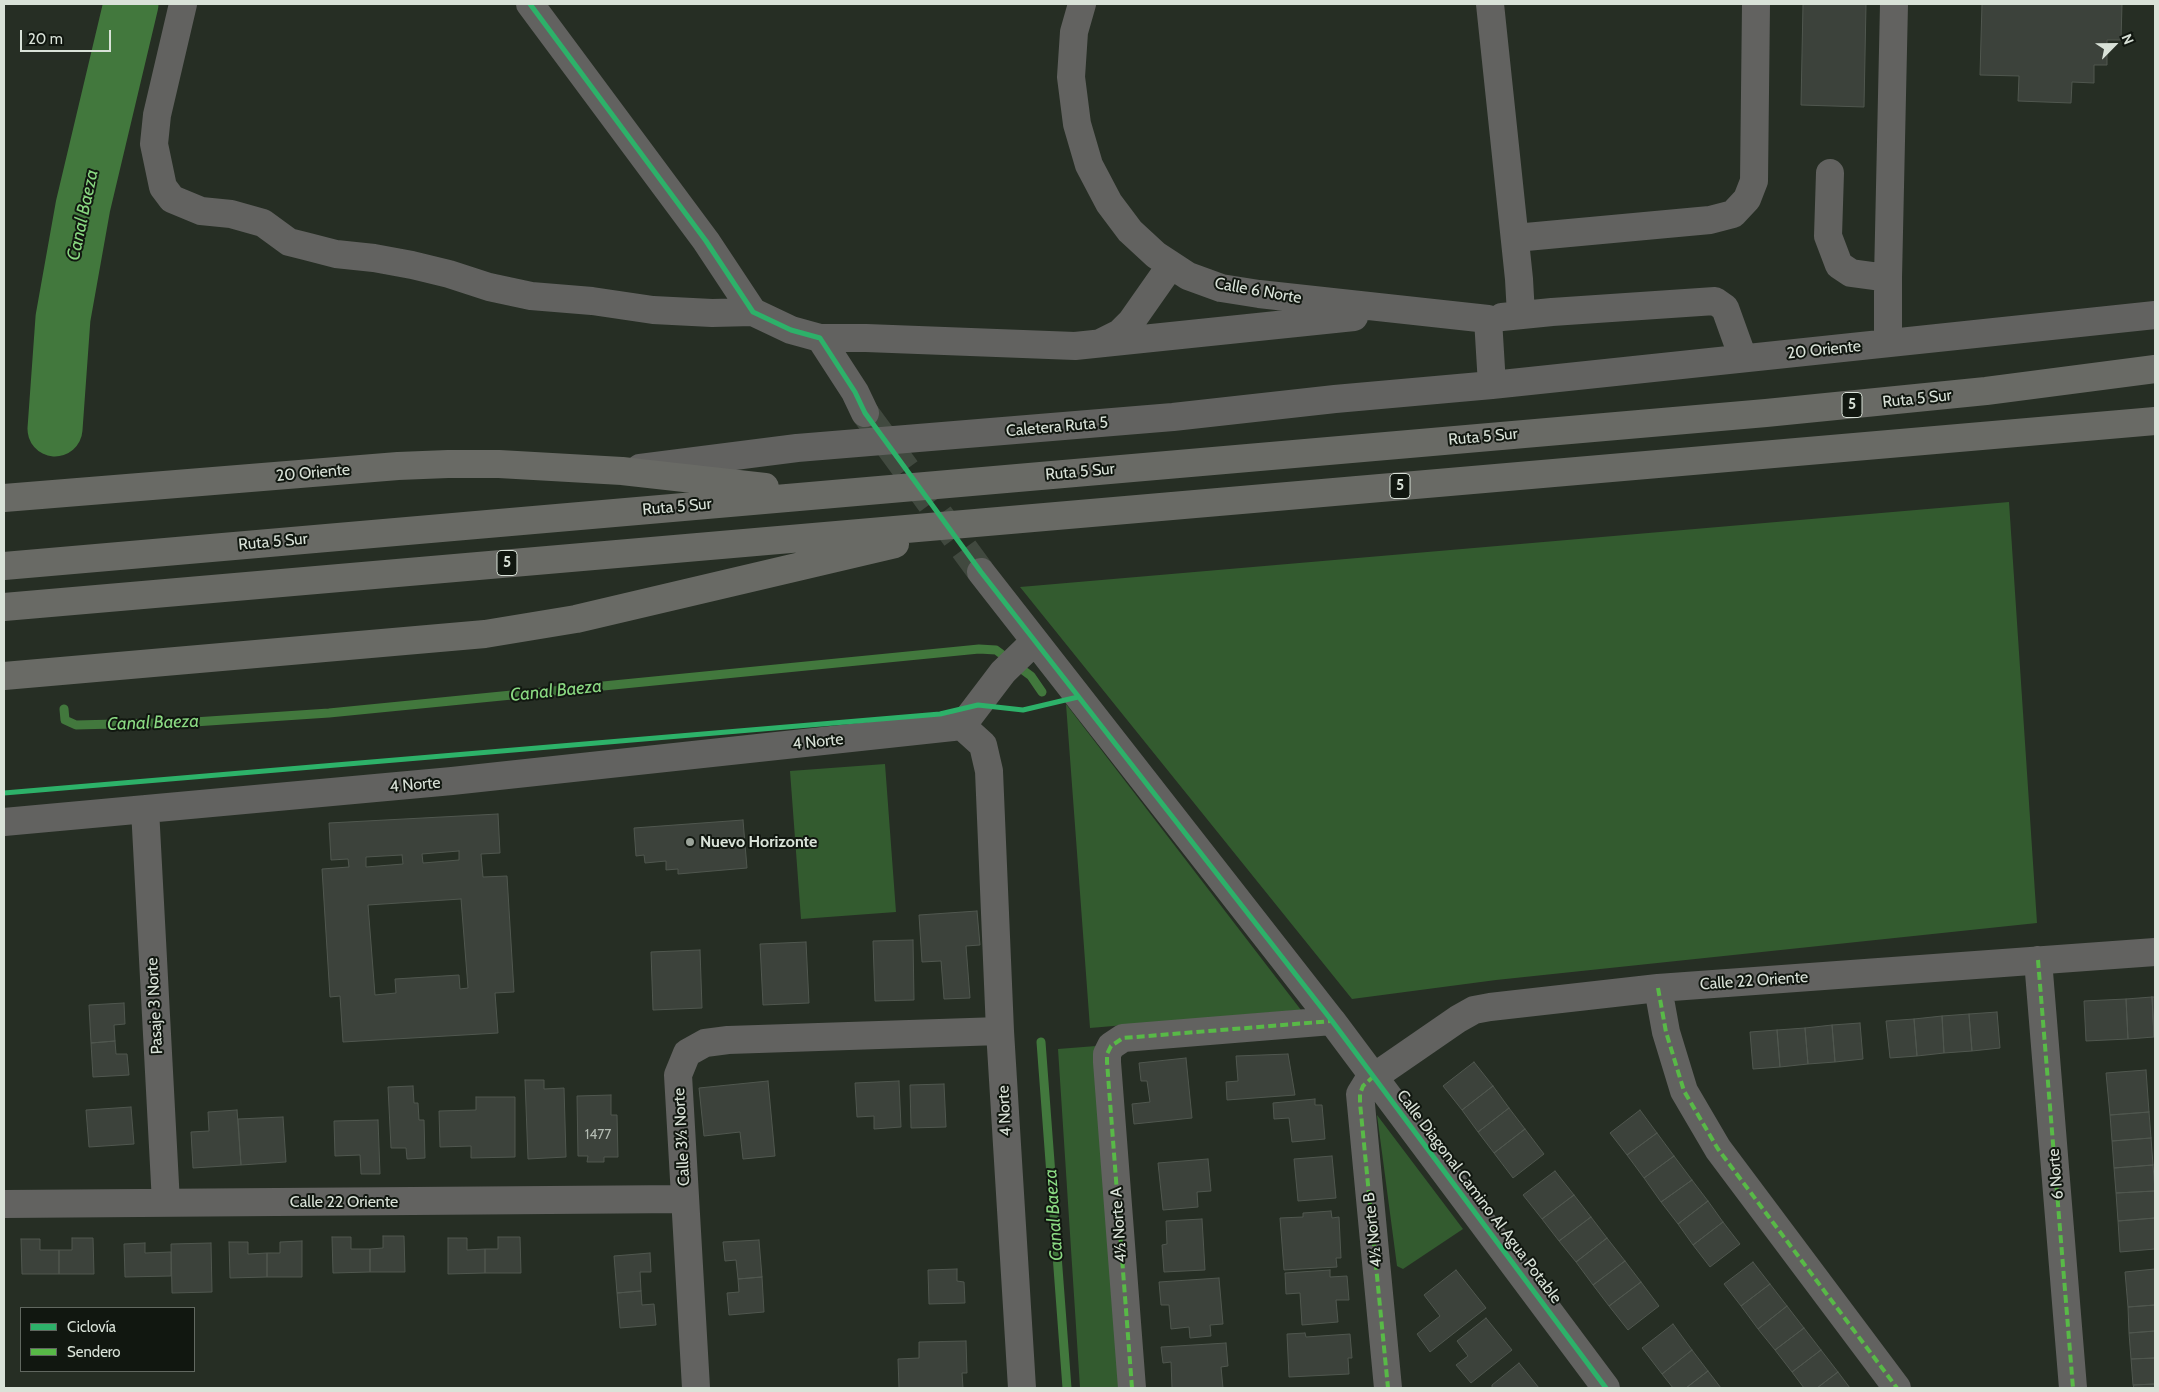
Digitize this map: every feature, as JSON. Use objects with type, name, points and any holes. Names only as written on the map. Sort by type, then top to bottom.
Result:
[{"type":"highway","name":"Ruta 5 Sur","points":[[4,566],[1866,404],[2155,370]]},
{"type":"highway","name":"5","points":[[4,607],[2155,421]]},
{"type":"highway","name":"20 Oriente","points":[[4,498],[398,466],[499,464],[622,471],[755,486],[861,491]]},
{"type":"highway","points":[[4,676],[437,640],[534,627],[619,610],[834,558],[1011,520]]},
{"type":"street","points":[[183,4],[157,115],[154,144],[162,187],[172,199],[201,211],[231,214],[263,223],[289,242],[336,254],[412,265],[449,274],[489,287],[531,296],[592,301],[653,310],[712,313],[752,312],[791,330],[820,338],[1075,346],[1411,310]]},
{"type":"street","points":[[530,4],[554,33],[706,241],[752,312]]},
{"type":"street","name":"Calle 6 Norte","points":[[1082,4],[1074,32],[1071,77],[1077,124],[1089,165],[1109,203],[1130,231],[1156,255],[1188,276],[1221,288],[1259,294],[1488,319],[1552,312],[1715,301],[1725,308],[1744,358]]},
{"type":"street","points":[[1490,4],[1515,238],[1521,315]]},
{"type":"street","points":[[1515,238],[1710,220],[1733,214],[1747,199],[1754,181],[1756,4]]},
{"type":"street","points":[[1888,343],[1894,4]]},
{"type":"street","points":[[1830,173],[1828,236],[1839,265],[1851,273],[1888,278]]},
{"type":"street","points":[[1101,343],[1120,333],[1132,322],[1170,265]]},
{"type":"street","name":"20 Oriente","points":[[1492,385],[2155,315]]},
{"type":"street","points":[[1488,319],[1492,385]]},
{"type":"street","points":[[820,338],[855,392],[865,413]]},
{"type":"street","name":"Caletera Ruta 5","points":[[622,471],[797,448],[1173,417],[1335,399],[1492,385]]},
{"type":"street","name":"Calle Diagonal Camino Al Agua Potable","points":[[981,572],[1028,647],[1332,1021],[1606,1388]]},
{"type":"street","points":[[962,726],[1002,672],[1028,647]]},
{"type":"street","name":"4 Norte","points":[[4,822],[452,781],[962,726],[983,745],[990,771],[1000,1031],[1022,1388]]},
{"type":"street","name":"Pasaje 3 Norte","points":[[145,809],[166,1203]]},
{"type":"street","name":"Calle 22 Oriente","points":[[1374,1076],[1474,1010],[1658,988],[2155,952]]},
{"type":"street","name":"6 Norte","points":[[2038,960],[2073,1388]]},
{"type":"street","points":[[1658,988],[1666,1032],[1684,1091],[1718,1149],[1897,1388]]},
{"type":"street","name":"4½ Norte A","points":[[1132,1388],[1106,1062],[1111,1046],[1123,1038],[1332,1021]]},
{"type":"street","name":"Calle 3½ Norte","points":[[696,1388],[678,1075],[687,1053],[705,1043],[728,1040],[1000,1031]]},
{"type":"street","name":"4½ Norte B","points":[[1374,1076],[1363,1086],[1360,1094],[1360,1103],[1388,1388]]},
{"type":"street","name":"Calle 22 Oriente","points":[[4,1204],[685,1199]]},
{"type":"green space","points":[[2009,502],[2037,923],[1496,980],[1352,999],[1020,587]]},
{"type":"green space","points":[[1066,704],[1301,1010],[1090,1028]]},
{"type":"green space","points":[[885,764],[896,912],[801,919],[790,771]]},
{"type":"green space","points":[[1096,1046],[1122,1388],[1080,1388],[1058,1049]]},
{"type":"green space","points":[[1377,1115],[1463,1229],[1403,1269],[1397,1266]]},
{"type":"building","points":[[1803,4],[1866,4],[1864,107],[1801,105]]},
{"type":"building","points":[[1982,4],[2122,4],[2121,40],[2107,40],[2107,65],[2094,65],[2094,83],[2072,82],[2071,103],[2018,101],[2019,76],[1980,75]]},
{"type":"building","points":[[498,814],[500,853],[481,854],[483,877],[507,876],[514,992],[495,993],[498,1033],[343,1042],[340,996],[330,997],[322,869],[349,867],[348,859],[331,860],[329,823]],"holes":[[[459,851],[459,860],[423,863],[422,854]],[[402,855],[403,864],[366,867],[366,857]],[[461,899],[468,988],[460,989],[459,975],[395,979],[396,993],[375,995],[368,905]]]},
{"type":"building","name":"Nuevo Horizonte","points":[[743,820],[747,868],[678,874],[678,869],[666,870],[666,861],[645,863],[644,855],[636,856],[634,828]]},
{"type":"building","points":[[977,911],[980,945],[966,946],[970,998],[944,999],[941,961],[922,962],[919,915]]},
{"type":"building","points":[[913,940],[914,1000],[875,1001],[873,941]]},
{"type":"building","points":[[806,942],[809,1003],[763,1005],[760,944]]},
{"type":"building","points":[[700,950],[702,1008],[653,1010],[651,952]]},
{"type":"building","points":[[2152,997],[2154,1037],[2128,1039],[2126,999]]},
{"type":"building","points":[[2152,997],[2155,997],[2155,1037],[2154,1037]]},
{"type":"building","points":[[2126,999],[2128,1039],[2086,1041],[2084,1001]]},
{"type":"building","points":[[124,1003],[125,1024],[114,1025],[115,1041],[91,1043],[89,1005]]},
{"type":"building","points":[[1997,1012],[2000,1048],[1972,1051],[1969,1014]]},
{"type":"building","points":[[1969,1014],[1972,1051],[1944,1053],[1942,1016]]},
{"type":"building","points":[[1942,1016],[1944,1053],[1917,1056],[1914,1019]]},
{"type":"building","points":[[1914,1019],[1917,1056],[1890,1058],[1886,1021]]},
{"type":"building","points":[[1860,1023],[1863,1059],[1835,1062],[1832,1025]]},
{"type":"building","points":[[1832,1025],[1835,1062],[1808,1064],[1805,1028]]},
{"type":"building","points":[[1805,1028],[1808,1064],[1780,1067],[1777,1030]]},
{"type":"building","points":[[1777,1030],[1780,1067],[1753,1069],[1750,1032]]},
{"type":"building","points":[[115,1041],[116,1054],[127,1054],[129,1075],[93,1077],[91,1043]]},
{"type":"building","points":[[1288,1054],[1295,1095],[1227,1100],[1226,1082],[1238,1081],[1236,1056]]},
{"type":"building","points":[[1186,1058],[1192,1118],[1134,1124],[1132,1104],[1150,1102],[1147,1081],[1141,1081],[1139,1063]]},
{"type":"building","points":[[1474,1062],[1493,1086],[1462,1110],[1443,1086]]},
{"type":"building","points":[[2146,1070],[2149,1112],[2110,1115],[2106,1073]]},
{"type":"building","points":[[525,1080],[544,1080],[544,1089],[564,1088],[566,1157],[528,1159]]},
{"type":"building","points":[[768,1081],[775,1156],[743,1159],[740,1132],[704,1136],[699,1088]]},
{"type":"building","points":[[899,1081],[901,1127],[874,1129],[874,1116],[857,1117],[855,1083]]},
{"type":"building","points":[[944,1084],[946,1127],[911,1128],[910,1085]]},
{"type":"building","points":[[413,1086],[414,1103],[418,1103],[419,1120],[424,1120],[425,1158],[407,1159],[406,1148],[391,1148],[388,1087]]},
{"type":"building","points":[[1493,1086],[1509,1108],[1478,1132],[1462,1110]]},
{"type":"building","points":[[611,1095],[611,1115],[617,1115],[618,1157],[604,1157],[604,1162],[587,1162],[588,1156],[578,1156],[577,1096]]},
{"type":"building","points":[[476,1097],[515,1097],[515,1157],[471,1158],[471,1146],[440,1147],[439,1111],[476,1110]]},
{"type":"building","points":[[1315,1099],[1315,1105],[1322,1105],[1325,1139],[1292,1142],[1289,1118],[1274,1119],[1273,1103]]},
{"type":"building","points":[[131,1107],[134,1144],[89,1147],[86,1110]]},
{"type":"building","points":[[1509,1108],[1525,1129],[1494,1153],[1478,1132]]},
{"type":"building","points":[[237,1110],[241,1165],[193,1168],[191,1132],[209,1131],[208,1112]]},
{"type":"building","points":[[1640,1110],[1657,1133],[1627,1155],[1610,1133]]},
{"type":"building","points":[[2149,1112],[2151,1138],[2112,1141],[2110,1115]]},
{"type":"building","points":[[283,1117],[286,1162],[241,1165],[238,1119]]},
{"type":"building","points":[[378,1120],[380,1174],[361,1174],[360,1155],[335,1156],[334,1121]]},
{"type":"building","points":[[1525,1129],[1544,1154],[1513,1178],[1494,1153]]},
{"type":"building","points":[[1657,1133],[1674,1156],[1644,1178],[1627,1155]]},
{"type":"building","points":[[2151,1138],[2153,1165],[2114,1168],[2112,1141]]},
{"type":"building","points":[[1332,1156],[1336,1198],[1298,1201],[1294,1159]]},
{"type":"building","points":[[1674,1156],[1692,1180],[1661,1202],[1644,1178]]},
{"type":"building","points":[[1208,1159],[1211,1191],[1197,1192],[1198,1207],[1163,1210],[1158,1163]]},
{"type":"building","points":[[2153,1165],[2155,1191],[2116,1193],[2114,1168]]},
{"type":"building","points":[[1555,1171],[1574,1195],[1542,1219],[1523,1195]]},
{"type":"building","points":[[1692,1180],[1708,1201],[1678,1224],[1661,1202]]},
{"type":"building","points":[[2155,1191],[2155,1218],[2118,1221],[2116,1193]]},
{"type":"building","points":[[1574,1195],[1591,1217],[1559,1241],[1542,1219]]},
{"type":"building","points":[[1708,1201],[1723,1222],[1693,1245],[1678,1224]]},
{"type":"building","points":[[1331,1211],[1332,1218],[1339,1217],[1341,1258],[1336,1258],[1337,1267],[1284,1270],[1280,1218],[1303,1217],[1303,1213]]},
{"type":"building","points":[[1591,1217],[1607,1238],[1576,1262],[1559,1241]]},
{"type":"building","points":[[2155,1218],[2155,1249],[2120,1252],[2118,1221]]},
{"type":"building","points":[[1202,1219],[1205,1270],[1164,1272],[1162,1245],[1167,1244],[1166,1221]]},
{"type":"building","points":[[1723,1222],[1740,1244],[1710,1267],[1693,1245]]},
{"type":"building","points":[[383,1236],[404,1236],[405,1272],[370,1272],[370,1249],[383,1248]]},
{"type":"building","points":[[332,1237],[351,1237],[351,1249],[370,1249],[370,1272],[333,1273]]},
{"type":"building","points":[[498,1237],[520,1237],[521,1273],[485,1273],[485,1249],[498,1249]]},
{"type":"building","points":[[72,1238],[93,1238],[94,1274],[59,1274],[59,1250],[72,1250]]},
{"type":"building","points":[[448,1238],[467,1238],[467,1250],[485,1249],[485,1273],[448,1274]]},
{"type":"building","points":[[1607,1238],[1625,1261],[1593,1285],[1576,1262]]},
{"type":"building","points":[[21,1239],[40,1239],[40,1250],[59,1250],[59,1274],[22,1274]]},
{"type":"building","points":[[759,1240],[762,1277],[738,1279],[736,1260],[725,1261],[723,1242]]},
{"type":"building","points":[[302,1241],[302,1277],[267,1277],[267,1253],[280,1253],[280,1242]]},
{"type":"building","points":[[229,1242],[248,1242],[248,1254],[267,1253],[267,1277],[230,1278]]},
{"type":"building","points":[[145,1243],[145,1253],[171,1252],[171,1276],[125,1277],[124,1244]]},
{"type":"building","points":[[211,1243],[212,1292],[172,1293],[171,1244]]},
{"type":"building","points":[[650,1253],[651,1272],[640,1272],[641,1291],[617,1293],[614,1256]]},
{"type":"building","points":[[1625,1261],[1641,1282],[1609,1306],[1593,1285]]},
{"type":"building","points":[[1753,1262],[1770,1284],[1741,1306],[1724,1284]]},
{"type":"building","points":[[957,1269],[957,1281],[964,1282],[965,1303],[929,1304],[928,1270]]},
{"type":"building","points":[[2155,1269],[2155,1305],[2128,1307],[2125,1272]]},
{"type":"building","points":[[1330,1270],[1330,1277],[1347,1276],[1349,1300],[1336,1300],[1338,1322],[1302,1325],[1300,1293],[1286,1294],[1285,1273]]},
{"type":"building","points":[[1456,1270],[1486,1308],[1430,1352],[1417,1334],[1440,1316],[1424,1295]]},
{"type":"building","points":[[762,1277],[764,1312],[729,1315],[727,1293],[739,1292],[738,1279]]},
{"type":"building","points":[[1219,1278],[1223,1324],[1210,1325],[1211,1336],[1190,1338],[1189,1327],[1171,1329],[1169,1305],[1161,1305],[1159,1282]]},
{"type":"building","points":[[1641,1282],[1659,1306],[1628,1330],[1609,1306]]},
{"type":"building","points":[[1770,1284],[1787,1306],[1758,1329],[1741,1306]]},
{"type":"building","points":[[641,1291],[642,1305],[654,1304],[656,1325],[620,1328],[617,1293]]},
{"type":"building","points":[[2155,1305],[2155,1331],[2129,1333],[2128,1307]]},
{"type":"building","points":[[1787,1306],[1804,1328],[1775,1350],[1758,1329]]},
{"type":"building","points":[[1486,1318],[1512,1350],[1471,1383],[1456,1365],[1468,1356],[1457,1341]]},
{"type":"building","points":[[1673,1324],[1692,1350],[1662,1374],[1642,1348]]},
{"type":"building","points":[[1804,1328],[1821,1350],[1792,1372],[1775,1350]]},
{"type":"building","points":[[2155,1331],[2155,1358],[2131,1359],[2129,1333]]},
{"type":"building","points":[[1305,1333],[1306,1337],[1350,1334],[1352,1358],[1348,1358],[1349,1374],[1289,1377],[1287,1334]]},
{"type":"building","points":[[966,1341],[967,1373],[962,1373],[963,1388],[899,1388],[898,1359],[919,1358],[919,1342]]},
{"type":"building","points":[[1226,1343],[1228,1366],[1221,1367],[1223,1388],[1172,1388],[1171,1362],[1163,1363],[1161,1347]]},
{"type":"building","points":[[1692,1350],[1708,1371],[1686,1388],[1673,1388],[1662,1374]]},
{"type":"building","points":[[1821,1350],[1838,1372],[1817,1388],[1804,1388],[1792,1372]]},
{"type":"building","points":[[2155,1358],[2155,1384],[2133,1385],[2131,1359]]},
{"type":"building","points":[[1519,1363],[1539,1388],[1492,1388],[1492,1385]]},
{"type":"building","points":[[1708,1371],[1721,1388],[1686,1388]]},
{"type":"building","points":[[1838,1372],[1850,1388],[1817,1388]]},
{"type":"building","points":[[2155,1384],[2155,1388],[2134,1388],[2133,1385]]},
{"type":"waterway","name":"Canal Baeza","points":[[55,429],[63,318],[83,206],[131,4]]},
{"type":"waterway","name":"Canal Baeza","points":[[64,709],[65,720],[76,725],[194,722],[329,713],[979,649],[996,650],[1031,676],[1042,692]]},
{"type":"waterway","name":"Canal Baeza","points":[[1041,1042],[1067,1388]]},
{"type":"tunnel","points":[[865,413],[981,572]]},
{"type":"marked path","points":[[2038,960],[2073,1388]]},
{"type":"marked path","points":[[1658,988],[1666,1032],[1684,1091],[1718,1149],[1897,1388]]},
{"type":"marked path","points":[[1132,1388],[1107,1062],[1107,1054],[1111,1046],[1123,1038],[1332,1021]]},
{"type":"marked path","points":[[1374,1076],[1363,1086],[1360,1094],[1360,1103],[1388,1388]]},
{"type":"cycle path","points":[[530,4],[706,241],[753,312],[791,330],[820,338],[855,392],[865,413],[981,572],[1332,1021],[1606,1388]]},
{"type":"cycle path","points":[[4,793],[940,714],[978,705],[1023,710],[1078,697]]},
{"type":"place","name":"Nuevo Horizonte","points":[[690,842]]}]
